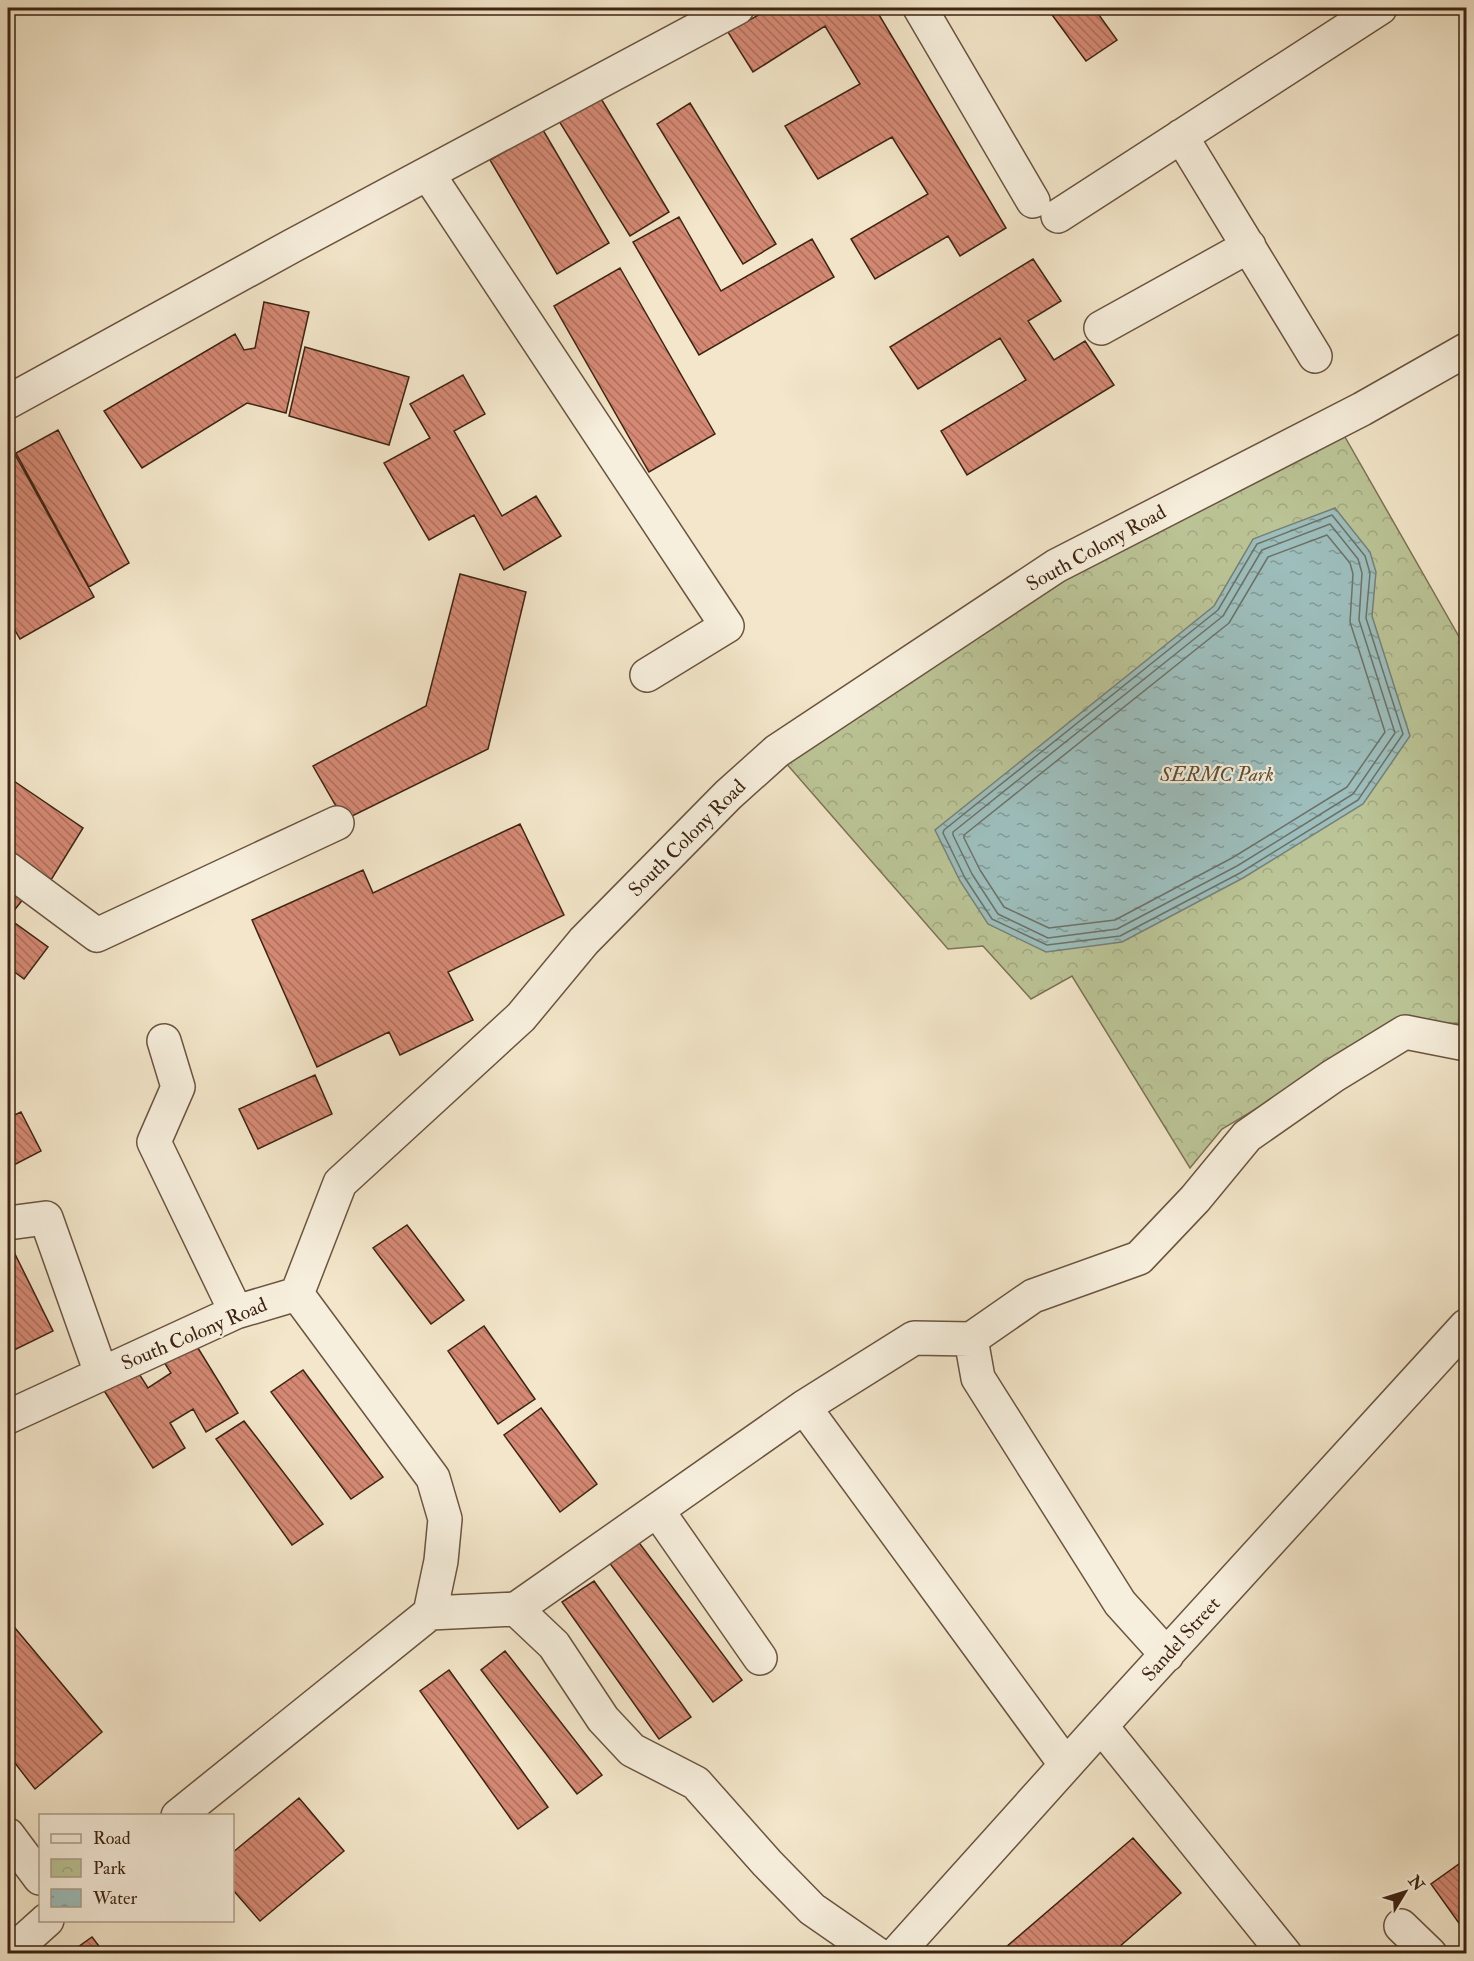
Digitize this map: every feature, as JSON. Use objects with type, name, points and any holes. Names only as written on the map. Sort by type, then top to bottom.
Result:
[{"type":"street","points":[[8,402],[737,8]]},
{"type":"street","points":[[920,8],[1045,209],[1181,136],[1380,8]]},
{"type":"street","points":[[1181,136],[1316,356]]},
{"type":"street","points":[[428,174],[727,626],[647,675]]},
{"type":"street","points":[[1101,328],[1249,246]]},
{"type":"street","name":"South Colony Road","points":[[8,1417],[236,1312],[297,1294],[340,1183],[521,1017],[584,941],[728,795],[777,751],[1056,566],[1362,409],[1467,350]]},
{"type":"street","points":[[8,869],[97,935],[337,824]]},
{"type":"street","points":[[179,1814],[430,1613],[516,1609],[804,1407],[914,1338],[971,1339],[1033,1296],[1139,1258],[1195,1199],[1247,1136],[1333,1076],[1405,1032],[1467,1044]]},
{"type":"street","points":[[164,1041],[178,1087],[154,1142],[236,1312]]},
{"type":"street","points":[[8,1223],[46,1218],[101,1373]]},
{"type":"street","points":[[297,1294],[433,1478],[445,1519],[441,1561],[430,1613]]},
{"type":"street","name":"Sandel Street","points":[[896,1953],[1467,1326]]},
{"type":"street","points":[[971,1339],[978,1378],[1120,1603],[1167,1655]]},
{"type":"street","points":[[804,1407],[1066,1765]]},
{"type":"street","points":[[657,1510],[760,1658]]},
{"type":"street","points":[[516,1609],[554,1645],[603,1719],[632,1750],[696,1783],[767,1863],[812,1909],[877,1953]]},
{"type":"street","points":[[1101,1726],[1285,1953]]},
{"type":"street","points":[[8,1835],[39,1877]]},
{"type":"street","points":[[9,1953],[45,1922]]},
{"type":"street","points":[[1401,1926],[1430,1953]]},
{"type":"green space","name":"SERMC Park","points":[[1341,430],[1466,649],[1466,1021],[1398,1025],[1222,1129],[1190,1168],[1072,976],[1031,999],[983,946],[948,949],[785,762],[1058,577]]},
{"type":"water","points":[[1335,508],[1370,552],[1376,572],[1372,616],[1410,736],[1363,804],[1243,878],[1122,942],[1046,952],[988,924],[960,881],[935,830],[1214,606],[1253,539]]},
{"type":"building","points":[[771,8],[875,8],[1006,228],[960,256],[948,236],[875,279],[851,239],[928,194],[892,137],[818,179],[785,126],[860,84],[825,26],[753,72],[728,32]]},
{"type":"building","points":[[1047,8],[1094,8],[1117,40],[1086,61]]},
{"type":"building","points":[[600,97],[669,212],[630,236],[559,121]]},
{"type":"building","points":[[690,103],[776,244],[743,264],[657,124]]},
{"type":"building","points":[[543,130],[609,243],[557,274],[490,160]]},
{"type":"building","points":[[679,217],[721,291],[812,239],[834,277],[699,355],[633,242]]},
{"type":"building","points":[[1033,259],[1061,301],[1028,321],[1054,360],[1085,341],[1114,385],[967,475],[941,431],[1026,380],[1000,338],[918,389],[890,347]]},
{"type":"building","points":[[620,268],[715,434],[649,472],[554,306]]},
{"type":"building","points":[[264,302],[309,312],[286,413],[247,403],[142,468],[104,411],[235,334],[244,350],[255,348]]},
{"type":"building","points":[[305,347],[409,377],[389,445],[289,416]]},
{"type":"building","points":[[463,375],[485,414],[454,431],[502,516],[536,496],[561,536],[504,570],[474,515],[429,540],[384,463],[430,438],[410,404]]},
{"type":"building","points":[[58,430],[129,563],[89,587],[16,453]]},
{"type":"building","points":[[13,451],[94,597],[20,639],[8,618],[8,453]]},
{"type":"building","points":[[460,574],[526,592],[488,749],[344,820],[313,766],[426,706]]},
{"type":"building","points":[[8,777],[83,828],[51,880],[8,851]]},
{"type":"building","points":[[520,824],[564,915],[448,972],[473,1020],[400,1055],[389,1032],[317,1067],[252,920],[363,870],[373,893]]},
{"type":"building","points":[[8,885],[24,898],[8,918]]},
{"type":"building","points":[[8,918],[48,947],[24,979],[8,967]]},
{"type":"building","points":[[315,1075],[332,1114],[258,1149],[239,1109]]},
{"type":"building","points":[[21,1112],[41,1151],[8,1168],[8,1118]]},
{"type":"building","points":[[407,1225],[464,1300],[431,1324],[373,1248]]},
{"type":"building","points":[[12,1248],[53,1331],[8,1353],[8,1250]]},
{"type":"building","points":[[484,1326],[535,1399],[498,1424],[448,1351]]},
{"type":"building","points":[[193,1340],[238,1413],[206,1432],[193,1409],[170,1423],[185,1448],[153,1468],[103,1389],[136,1369],[148,1388],[171,1373],[162,1359]]},
{"type":"building","points":[[303,1370],[383,1477],[351,1499],[271,1392]]},
{"type":"building","points":[[541,1408],[597,1484],[560,1512],[504,1435]]},
{"type":"building","points":[[244,1421],[323,1524],[292,1545],[216,1439]]},
{"type":"building","points":[[637,1540],[742,1680],[713,1702],[608,1561]]},
{"type":"building","points":[[594,1581],[691,1717],[659,1739],[562,1602]]},
{"type":"building","points":[[15,1628],[102,1732],[35,1789],[8,1754],[8,1633]]},
{"type":"building","points":[[505,1651],[602,1775],[577,1794],[481,1670]]},
{"type":"building","points":[[449,1670],[548,1807],[518,1829],[420,1691]]},
{"type":"building","points":[[299,1798],[344,1851],[260,1921],[234,1891],[234,1851]]},
{"type":"building","points":[[1133,1838],[1181,1893],[1111,1954],[998,1954]]},
{"type":"building","points":[[1466,1859],[1466,1933],[1431,1884]]},
{"type":"building","points":[[92,1937],[105,1954],[72,1954],[71,1952]]}]
